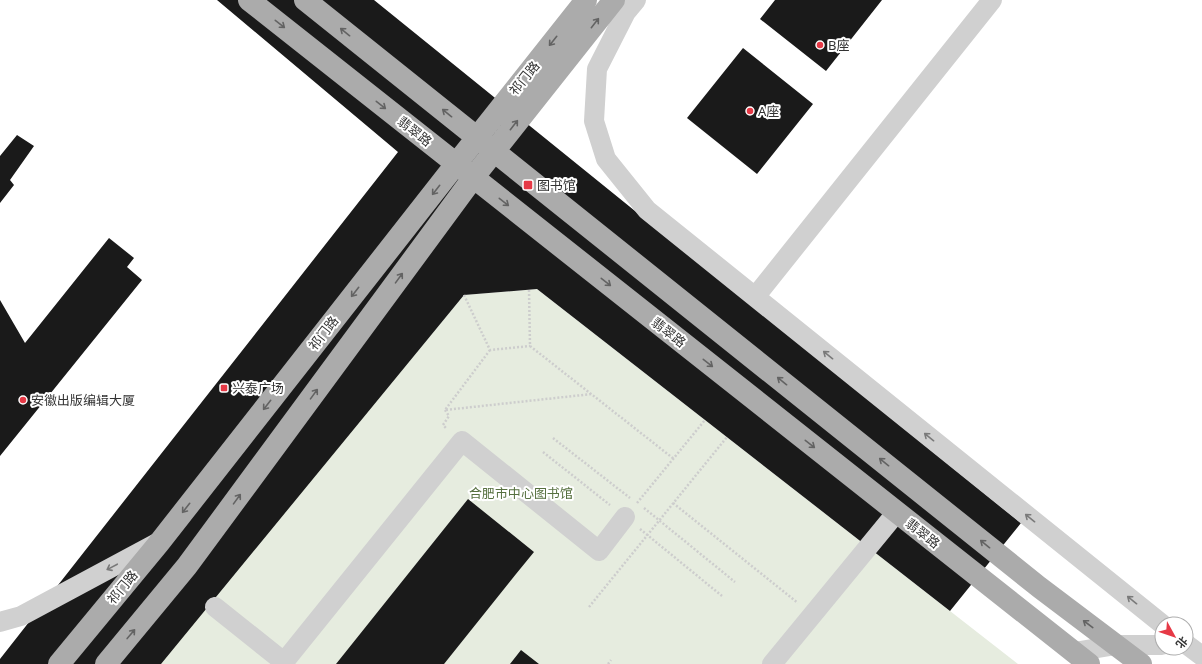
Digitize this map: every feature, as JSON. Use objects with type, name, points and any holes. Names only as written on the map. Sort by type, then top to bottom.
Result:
[{"type":"main road","name":"翡翠路","points":[[249,0],[1081,658]]},
{"type":"main road","points":[[305,0],[1040,587],[1141,664]]},
{"type":"main road","name":"祁门路","points":[[59,664],[159,542],[586,0]]},
{"type":"main road","name":"祁门路","points":[[106,664],[188,566],[473,178],[614,0]]},
{"type":"street","points":[[636,0],[626,12],[597,69],[594,121],[606,159],[647,210],[1154,618]]},
{"type":"street","points":[[755,296],[992,0]]},
{"type":"street","points":[[215,607],[285,663],[462,442],[599,551],[631,510]]},
{"type":"street","points":[[772,664],[897,512]]},
{"type":"street","points":[[0,622],[21,616],[159,542]]},
{"type":"street","points":[[1081,658],[1116,645],[1154,645]]},
{"type":"path","points":[[529,290],[530,346]]},
{"type":"path","points":[[464,295],[490,350]]},
{"type":"path","points":[[592,394],[445,410],[490,350],[530,346],[592,394],[674,459]]},
{"type":"path","points":[[631,510],[705,420]]},
{"type":"path","points":[[553,438],[631,510],[659,520],[735,582]]},
{"type":"path","points":[[589,607],[727,438]]},
{"type":"path","points":[[543,452],[598,495]]},
{"type":"path","points":[[673,503],[812,615]]},
{"type":"path","points":[[670,553],[722,596]]},
{"type":"path","points":[[608,664],[611,660]]},
{"type":"green space","name":"合肥市中心图书馆","points":[[537,289],[1018,664],[158,664],[464,295]]},
{"type":"building","points":[[217,0],[374,0],[1021,523],[950,611],[537,289],[464,295],[161,664],[0,664],[0,659],[398,152]]},
{"type":"building","name":"B座","points":[[775,0],[882,0],[826,71],[760,19]]},
{"type":"building","name":"A座","points":[[743,48],[813,104],[757,174],[687,118]]},
{"type":"building","points":[[17,135],[34,146],[10,180],[14,185],[0,203],[0,156]]},
{"type":"building","name":"安徽出版编辑大厦","points":[[109,238],[134,258],[127,267],[142,280],[0,456],[0,300],[25,343]]},
{"type":"building","points":[[468,499],[534,552],[444,664],[336,664]]},
{"type":"building","points":[[521,650],[539,664],[510,664]]},
{"type":"place","name":"B座","points":[[820,45]]},
{"type":"place","name":"A座","points":[[750,111]]},
{"type":"place","name":"图书馆","points":[[528,185]]},
{"type":"place","name":"兴泰广场","points":[[224,388]]},
{"type":"place","name":"安徽出版编辑大厦","points":[[23,400]]}]
